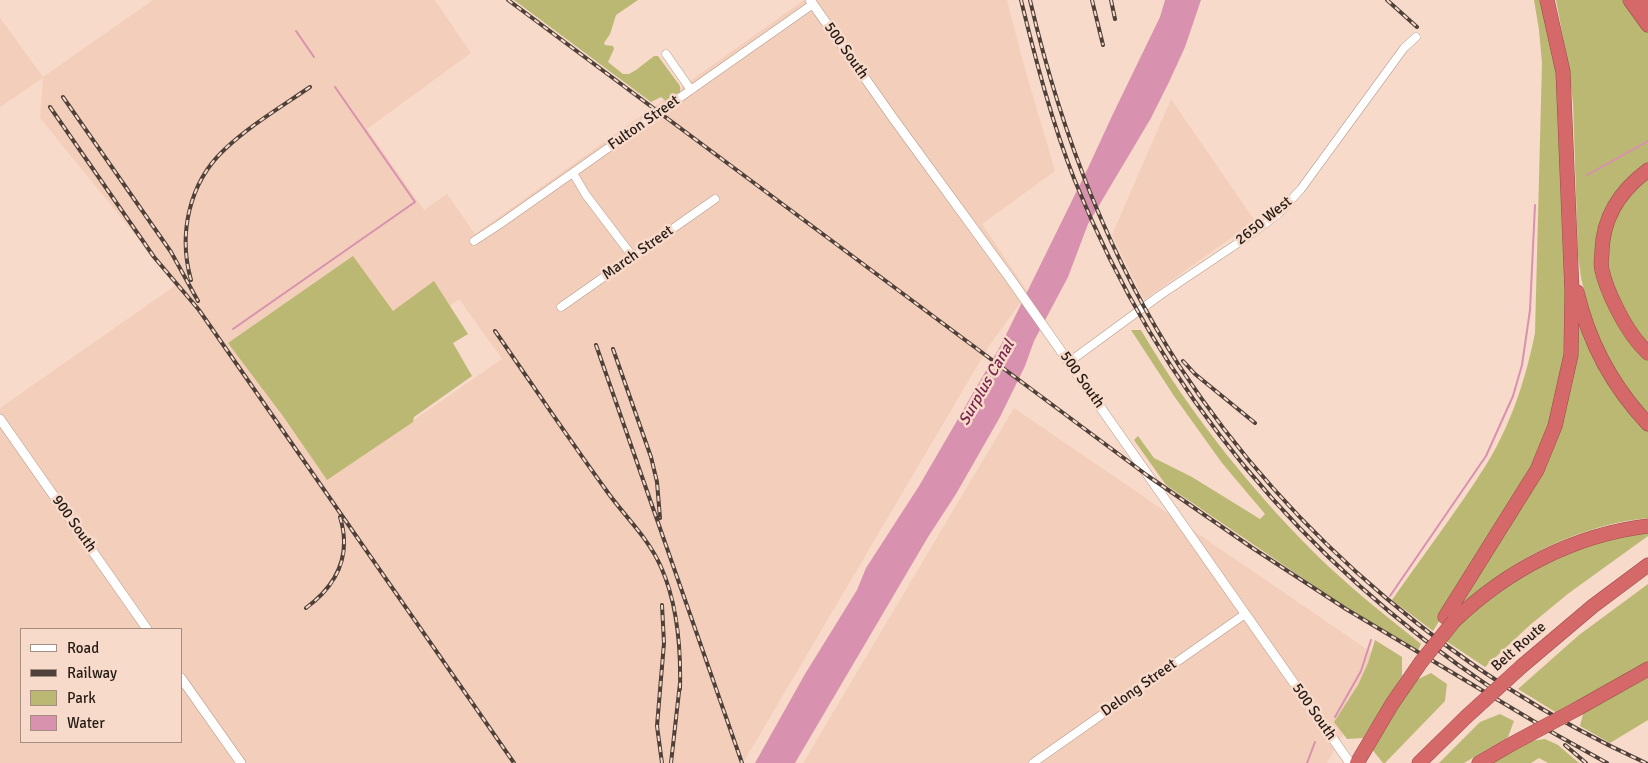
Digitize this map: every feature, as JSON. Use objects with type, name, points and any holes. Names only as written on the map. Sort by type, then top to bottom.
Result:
[{"type":"highway","points":[[1357,763],[1392,704],[1437,641],[1537,470],[1555,426],[1571,355],[1572,331],[1563,72],[1547,0]]},
{"type":"highway","points":[[1630,0],[1648,25]]},
{"type":"highway","points":[[1642,0],[1648,8]]},
{"type":"highway","points":[[1648,170],[1626,189],[1612,211],[1602,242],[1601,268],[1610,296],[1624,324],[1640,346],[1648,353]]},
{"type":"highway","points":[[1570,249],[1581,307],[1595,348],[1617,387],[1648,424]]},
{"type":"highway","points":[[1449,619],[1524,567],[1560,549],[1608,532],[1648,526]]},
{"type":"highway","name":"Belt Route","points":[[1419,763],[1593,606],[1648,566]]},
{"type":"highway","name":"Belt Route","points":[[1524,670],[1648,576]]},
{"type":"highway","points":[[1479,763],[1646,670]]},
{"type":"highway","name":"Belt Route","points":[[1432,763],[1468,720]]},
{"type":"street","name":"Fulton Street","points":[[474,241],[691,90],[812,2]]},
{"type":"street","name":"500 South","points":[[812,2],[893,118],[1021,294],[1350,763]]},
{"type":"street","name":"2650 West","points":[[1069,362],[1115,327],[1278,214],[1301,189],[1404,48],[1416,37]]},
{"type":"street","points":[[666,54],[691,90]]},
{"type":"street","points":[[573,173],[586,195],[633,257]]},
{"type":"street","name":"March Street","points":[[561,307],[715,199]]},
{"type":"street","name":"900 South","points":[[0,419],[146,628]]},
{"type":"street","name":"Delong Street","points":[[1033,763],[1245,614]]},
{"type":"street","points":[[182,679],[241,763]]},
{"type":"shaded area","points":[[153,0],[435,0],[471,53],[367,129],[424,210],[447,194],[475,234],[804,0],[1007,0],[1055,171],[982,224],[1028,292],[989,346],[743,763],[0,763],[0,408],[176,285],[40,118],[43,78],[0,107],[0,18],[43,77]],"holes":[[[459,299],[502,359],[327,480],[233,347],[408,336]]]},
{"type":"shaded area","points":[[1171,99],[1255,221],[1144,300],[1112,235]]},
{"type":"shaded area","points":[[1014,408],[1384,661],[1327,763],[803,763]]},
{"type":"green space","points":[[514,0],[638,0],[616,15],[610,34],[604,43],[605,45],[613,46],[614,49],[608,62],[623,74],[629,74],[654,56],[658,56],[680,86],[680,92],[667,102],[661,97],[651,102]]},
{"type":"green space","points":[[1534,0],[1544,0],[1558,84],[1569,315],[1567,350],[1558,403],[1528,477],[1433,631],[1392,600],[1495,450],[1516,401],[1535,333],[1542,63]]},
{"type":"green space","points":[[1556,0],[1626,0],[1648,30],[1648,165],[1638,172],[1596,255],[1648,356],[1648,419],[1613,374],[1587,310],[1578,255],[1573,103]]},
{"type":"green space","points":[[1648,173],[1648,347],[1637,334],[1609,283],[1605,242],[1630,188]]},
{"type":"green space","points":[[353,256],[393,311],[434,281],[468,334],[453,343],[472,376],[414,417],[413,422],[327,480],[282,415],[228,343]]},
{"type":"green space","points":[[1581,321],[1648,429],[1648,518],[1589,530],[1551,545],[1499,576],[1449,619],[1532,486],[1576,322]]},
{"type":"green space","points":[[1131,330],[1141,330],[1160,362],[1203,424],[1276,513],[1339,576],[1421,644],[1418,650],[1338,602],[1166,485],[1134,440],[1138,436],[1154,458],[1192,477],[1260,519],[1265,514],[1222,463],[1174,396]]},
{"type":"green space","points":[[1648,527],[1648,536],[1569,593],[1530,625],[1485,667],[1446,641],[1455,628],[1502,586],[1552,556]]},
{"type":"green space","points":[[1648,584],[1648,662],[1557,713],[1518,689],[1579,635]]},
{"type":"green space","points":[[1375,640],[1402,657],[1402,676],[1363,738],[1347,739],[1334,722],[1358,685],[1368,663]]},
{"type":"green space","points":[[1431,673],[1447,684],[1445,701],[1383,763],[1371,748],[1412,682]]},
{"type":"green space","points":[[1648,675],[1648,720],[1610,743],[1580,726],[1584,710]]},
{"type":"green space","points":[[1500,714],[1514,721],[1508,737],[1464,763],[1439,763],[1480,722]]},
{"type":"green space","points":[[1545,739],[1558,745],[1579,763],[1548,763],[1539,758],[1531,763],[1486,763],[1523,742]]},
{"type":"water","name":"Surplus Canal","points":[[1165,0],[1201,0],[1185,47],[1169,82],[1151,118],[1088,224],[1068,277],[1034,341],[1025,366],[1000,417],[795,763],[755,763],[805,674],[857,590],[866,568],[919,486],[1001,345],[1160,17]]},
{"type":"waterway","points":[[296,31],[314,57]]},
{"type":"waterway","points":[[233,329],[415,202],[335,87]]},
{"type":"waterway","points":[[1587,175],[1648,141]]},
{"type":"waterway","points":[[1390,596],[1486,456],[1513,396],[1522,365],[1530,310],[1535,205]]},
{"type":"waterway","points":[[1335,717],[1361,671],[1371,640]]},
{"type":"waterway","points":[[1307,763],[1315,742]]},
{"type":"railway","points":[[508,0],[1148,476],[1251,547],[1346,609],[1607,763]]},
{"type":"railway","points":[[1021,0],[1052,114],[1075,181],[1110,258],[1150,332],[1195,401],[1245,467],[1300,529],[1360,586],[1424,640],[1493,689]]},
{"type":"railway","points":[[1030,0],[1042,48],[1072,144],[1109,236],[1130,281],[1154,325],[1180,367],[1225,430],[1274,489],[1328,545],[1386,598],[1447,646],[1511,690],[1577,729],[1646,763]]},
{"type":"railway","points":[[1092,0],[1103,45]]},
{"type":"railway","points":[[1111,0],[1115,19]]},
{"type":"railway","points":[[1387,0],[1417,27]]},
{"type":"railway","points":[[191,280],[187,263],[186,227],[195,194],[202,178],[212,163],[234,141],[310,87]]},
{"type":"railway","points":[[63,97],[171,252],[198,301]]},
{"type":"railway","points":[[50,107],[154,257],[199,310],[514,763]]},
{"type":"railway","points":[[495,331],[613,500],[643,536],[656,556],[667,581],[675,611],[679,642],[680,689]]},
{"type":"railway","points":[[596,345],[742,763]]},
{"type":"railway","points":[[613,349],[651,457],[657,482],[660,518]]},
{"type":"railway","points":[[1183,361],[1195,374],[1255,423]]},
{"type":"railway","points":[[306,608],[326,590],[339,568],[343,557],[344,544],[340,517]]},
{"type":"railway","points":[[662,605],[664,643],[657,726],[662,763]]},
{"type":"railway","points":[[671,763],[680,683]]},
{"type":"railway","points":[[1565,745],[1586,763]]}]
